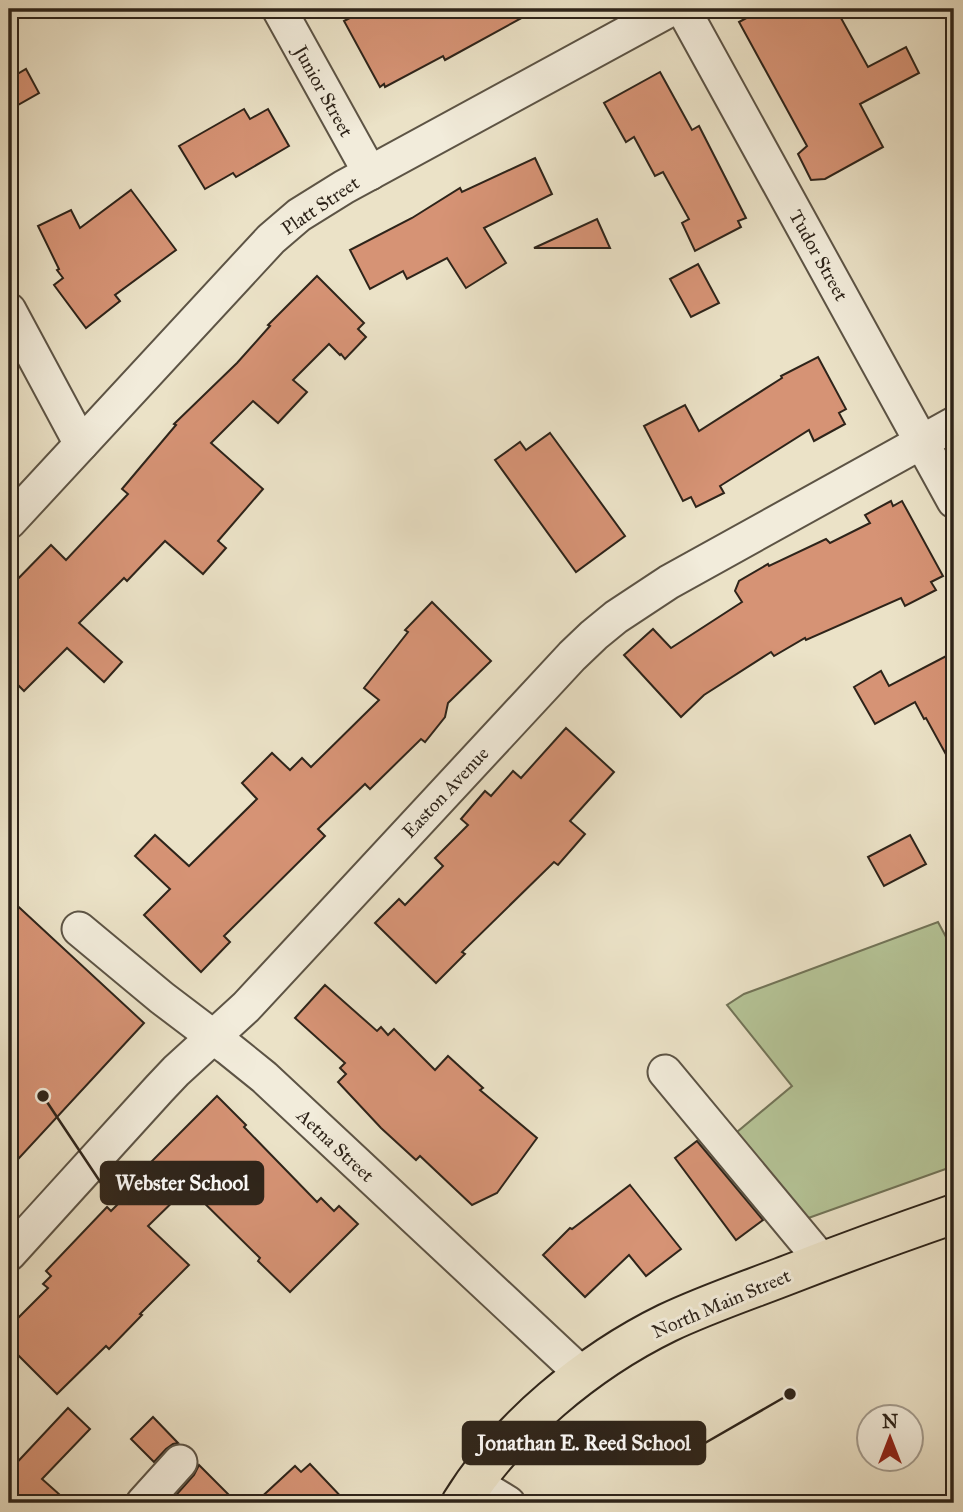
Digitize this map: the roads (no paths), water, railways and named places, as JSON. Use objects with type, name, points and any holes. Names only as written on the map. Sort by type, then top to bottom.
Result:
[{"type":"main road","name":"North Main Street","points":[[468,1493],[517,1432],[545,1406],[583,1375],[635,1340],[704,1307],[954,1214]]},
{"type":"street","name":"Junior Street","points":[[279,9],[370,173]]},
{"type":"street","name":"Platt Street","points":[[9,522],[271,239],[305,211],[671,9]]},
{"type":"street","name":"Tudor Street","points":[[683,9],[954,501]]},
{"type":"street","points":[[9,310],[81,444]]},
{"type":"street","name":"Easton Avenue","points":[[9,1254],[176,1071],[246,1007],[594,635],[669,582],[954,424]]},
{"type":"street","name":"Aetna Street","points":[[79,929],[264,1077],[583,1375]]},
{"type":"street","points":[[665,1072],[822,1261]]},
{"type":"street","points":[[143,1503],[180,1462]]},
{"type":"street","points":[[468,1493],[508,1503]]},
{"type":"place","name":"Webster School","points":[[43,1096]]},
{"type":"place","name":"Jonathan E. Reed School","points":[[790,1394]]}]
